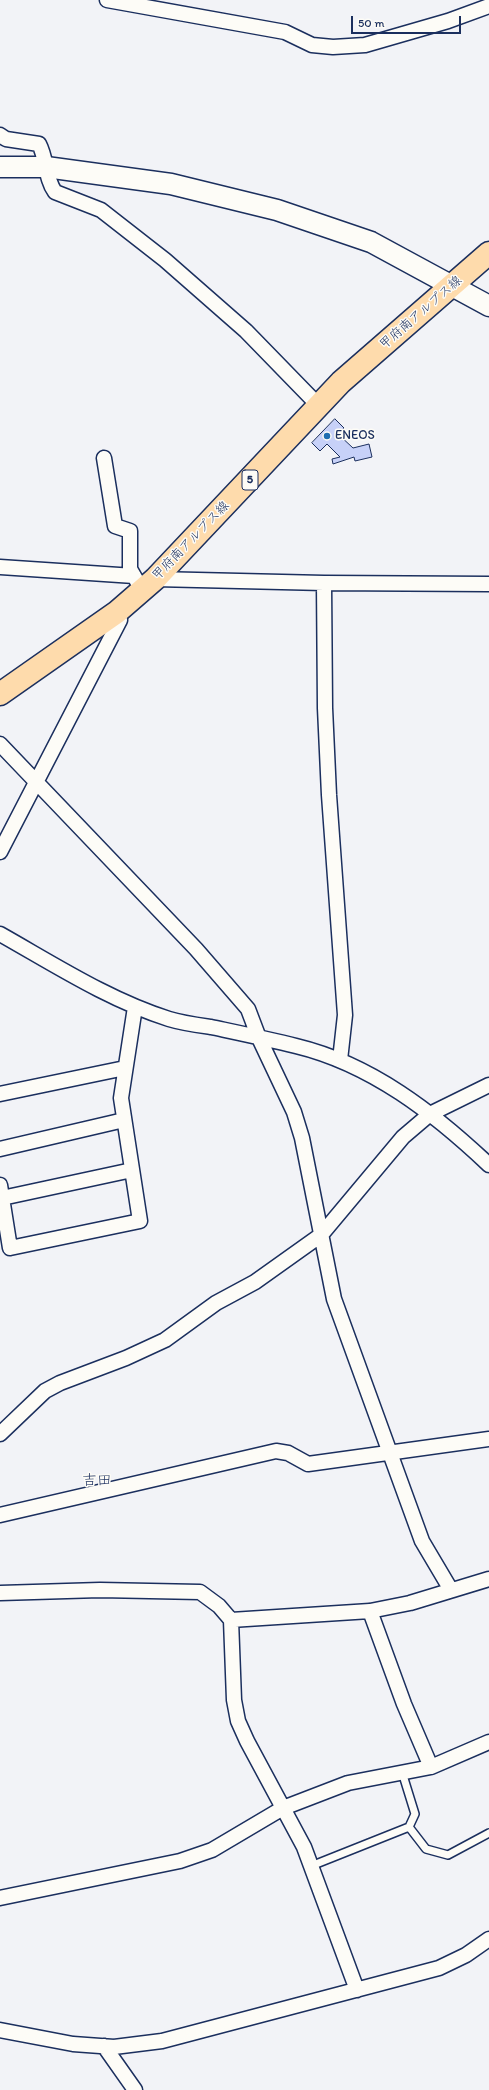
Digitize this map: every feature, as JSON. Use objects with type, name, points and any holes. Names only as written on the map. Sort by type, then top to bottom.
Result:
[{"type":"main road","name":"甲府南アルプス線","points":[[0,694],[117,612],[144,582],[341,382],[489,253]]},
{"type":"street","points":[[107,0],[285,32],[312,46],[333,47],[365,45],[448,21],[489,6]]},
{"type":"street","points":[[0,135],[6,139],[39,144],[51,186],[55,192],[101,210],[165,260],[246,331],[319,406]]},
{"type":"street","points":[[0,167],[46,167],[171,184],[277,210],[371,242],[489,306]]},
{"type":"street","points":[[104,458],[115,526],[130,531],[130,569],[144,582]]},
{"type":"street","points":[[0,567],[144,582],[489,584],[489,587]]},
{"type":"street","points":[[324,583],[325,708],[329,795],[345,1015],[340,1060]]},
{"type":"street","points":[[0,852],[120,620],[117,612]]},
{"type":"street","points":[[0,744],[196,949],[248,1009],[259,1038],[294,1112],[302,1138],[334,1299],[422,1541],[451,1590]]},
{"type":"street","points":[[0,934],[103,992],[135,1007],[171,1020],[298,1046],[340,1060],[378,1079],[430,1114],[489,1165]]},
{"type":"street","points":[[132,1170],[1,1192],[10,1248],[140,1221],[121,1098],[135,1007]]},
{"type":"street","points":[[0,1094],[126,1068]]},
{"type":"street","points":[[0,1434],[45,1391],[60,1383],[126,1358],[165,1340],[216,1303],[255,1282],[321,1235],[403,1137],[430,1114],[489,1085]]},
{"type":"street","points":[[0,1149],[124,1120]]},
{"type":"street","points":[[0,1515],[276,1451],[288,1453],[308,1464],[489,1438]]},
{"type":"street","points":[[231,1620],[370,1611],[410,1604],[489,1579]]},
{"type":"street","points":[[0,1593],[100,1590],[200,1592],[219,1606],[231,1620],[234,1700],[238,1721],[247,1741],[304,1847],[357,1990]]},
{"type":"street","points":[[370,1611],[404,1704],[431,1767]]},
{"type":"street","points":[[0,1898],[180,1861],[212,1850],[283,1808],[348,1783],[431,1767],[489,1742]]},
{"type":"street","points":[[0,2030],[72,2044],[114,2047],[162,2041],[438,1968],[487,1943]]},
{"type":"street","points":[[104,2046],[135,2090]]},
{"type":"lane","points":[[311,1866],[409,1827],[415,1814],[402,1772]]},
{"type":"lane","points":[[409,1827],[426,1849],[448,1855],[489,1834]]},
{"type":"building","points":[[335,419],[344,428],[338,434],[353,448],[369,444],[372,457],[355,461],[354,457],[333,464],[332,459],[340,457],[327,444],[320,451],[312,443]]},
{"type":"place","name":"ENEOS","points":[[327,436]]},
{"type":"district","name":"吉田","points":[[97,1481]]}]
